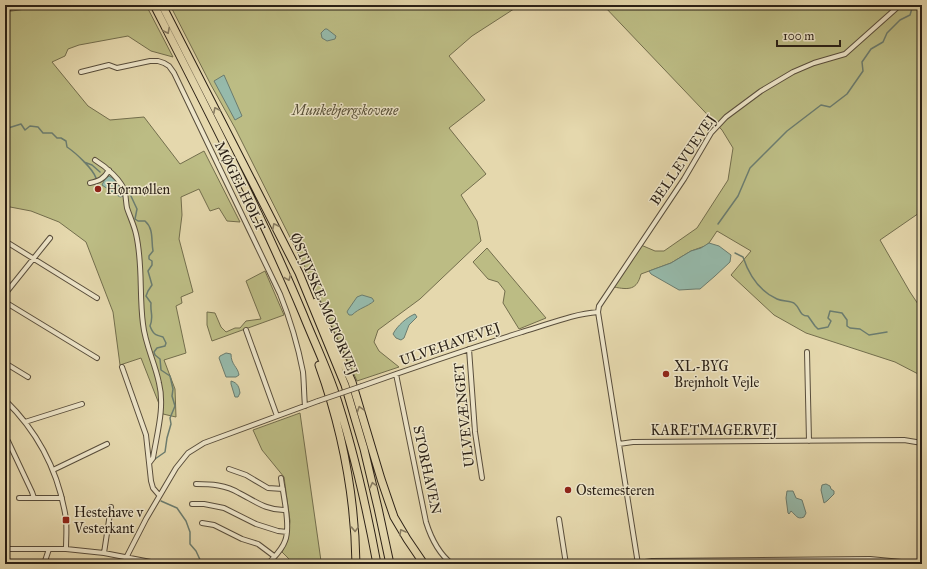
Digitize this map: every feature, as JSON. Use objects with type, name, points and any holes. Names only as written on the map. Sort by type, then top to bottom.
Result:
[{"type":"highway","name":"ØSTJYSKE MOTORVEJ","points":[[154,5],[183,55],[299,273],[345,385],[364,448],[390,564]]},
{"type":"highway","name":"ØSTJYSKE MOTORVEJ","points":[[162,5],[183,55],[286,273],[334,389],[350,443],[367,510],[377,564]]},
{"type":"highway","points":[[299,273],[306,280],[352,382],[394,517],[424,564]]},
{"type":"highway","points":[[306,321],[312,346],[333,408],[344,458],[354,521],[356,564]]},
{"type":"street","name":"BELLEVUEVEJ","points":[[598,312],[599,306],[684,178],[711,133],[726,117],[761,91],[792,72],[814,63],[845,54],[900,5]]},
{"type":"street","name":"MØGELHOLT","points":[[81,72],[109,65],[117,68],[150,61],[158,61],[169,66],[174,73],[280,294],[298,350],[303,373],[305,406]]},
{"type":"street","points":[[95,160],[109,170],[123,187],[127,208],[136,232],[141,271],[142,323],[160,384],[161,405],[159,423],[153,458],[150,462]]},
{"type":"street","points":[[90,183],[100,180],[109,170]]},
{"type":"street","points":[[5,294],[50,238]]},
{"type":"street","points":[[5,241],[98,298]]},
{"type":"street","points":[[5,302],[97,358]]},
{"type":"street","name":"ULVEHAVEVEJ","points":[[126,558],[159,495],[182,459],[196,447],[318,401],[469,349],[583,313],[598,312]]},
{"type":"street","points":[[598,312],[638,564],[658,561],[870,560],[922,564]]},
{"type":"street","points":[[246,330],[277,416]]},
{"type":"street","name":"ULVEVÆNGET","points":[[469,349],[475,432],[482,478]]},
{"type":"street","points":[[807,352],[809,441]]},
{"type":"street","points":[[5,363],[28,376]]},
{"type":"street","points":[[122,368],[146,435],[151,481],[153,488],[159,495]]},
{"type":"street","name":"STORHAVEN","points":[[396,374],[431,538],[439,551],[452,564]]},
{"type":"street","points":[[5,400],[25,422],[37,439],[53,470],[62,498],[66,520],[66,550]]},
{"type":"street","points":[[25,422],[82,404]]},
{"type":"street","name":"KARETMAGERVEJ","points":[[619,444],[633,442],[904,440],[922,443]]},
{"type":"street","points":[[8,441],[34,498]]},
{"type":"street","points":[[53,470],[107,444]]},
{"type":"street","points":[[229,469],[246,475],[268,488],[283,489]]},
{"type":"street","points":[[268,564],[281,549],[288,532],[281,478]]},
{"type":"street","points":[[196,484],[208,484],[229,488],[271,509],[286,510]]},
{"type":"street","points":[[19,498],[62,498]]},
{"type":"street","points":[[192,504],[204,504],[224,508],[256,524],[278,531],[288,532]]},
{"type":"street","points":[[104,554],[111,507]]},
{"type":"street","points":[[559,519],[566,564]]},
{"type":"street","points":[[202,523],[218,526],[242,539],[258,544],[274,556]]},
{"type":"street","points":[[5,549],[66,550],[104,554],[161,564]]},
{"type":"street","points":[[44,564],[49,549]]},
{"type":"green space","points":[[53,5],[146,5],[173,57],[151,51],[128,36],[79,45],[68,49],[65,56],[52,62],[88,106],[110,120],[144,117],[180,164],[204,151],[240,222],[227,221],[219,208],[210,211],[199,189],[181,197],[182,215],[179,239],[193,292],[181,297],[182,303],[176,306],[186,353],[164,360],[175,389],[176,417],[163,414],[141,358],[120,365],[113,312],[86,242],[59,222],[31,211],[5,206],[5,12]]},
{"type":"green space","name":"Munkebjergskovene","points":[[170,5],[520,5],[472,36],[449,56],[485,100],[449,128],[486,174],[461,195],[477,221],[481,241],[420,299],[378,330],[374,342],[379,351],[399,367],[357,381],[307,271],[235,128]]},
{"type":"green space","points":[[603,5],[922,5],[922,211],[880,240],[922,310],[922,376],[895,362],[806,333],[774,315],[731,275],[751,251],[717,231],[709,243],[705,246],[691,251],[671,263],[641,274],[637,283],[632,288],[614,287],[641,245],[655,251],[664,251],[697,228],[728,180],[733,148],[722,130]]},
{"type":"green space","points":[[487,248],[546,318],[519,329],[503,303],[505,291],[498,282],[488,279],[473,262]]},
{"type":"green space","points":[[265,271],[284,315],[212,341],[207,325],[207,312],[215,313],[221,327],[226,332],[235,328],[240,328],[246,321],[261,319],[246,281]]},
{"type":"green space","points":[[300,413],[321,561],[326,564],[294,564],[282,552],[288,539],[290,521],[284,477],[262,450],[253,430]]},
{"type":"shaded area","points":[[325,29],[336,36],[335,39],[327,41],[322,38],[321,33]]},
{"type":"shaded area","points":[[224,75],[242,116],[235,120],[214,81]]},
{"type":"shaded area","points":[[109,176],[119,185],[124,196],[120,197],[102,185],[105,179]]},
{"type":"shaded area","points":[[709,243],[719,246],[731,255],[730,262],[700,289],[679,290],[651,274],[649,271],[671,263],[691,251],[701,248]]},
{"type":"shaded area","points":[[362,295],[372,298],[374,301],[352,315],[349,315],[347,312],[348,310],[357,297]]},
{"type":"shaded area","points":[[415,314],[417,317],[409,325],[404,338],[401,340],[396,338],[393,334],[397,328]]},
{"type":"shaded area","points":[[226,353],[231,354],[232,361],[239,375],[236,377],[226,377],[219,358]]},
{"type":"shaded area","points":[[231,381],[239,387],[240,393],[238,397],[235,397]]},
{"type":"shaded area","points":[[826,484],[834,491],[834,494],[824,503],[821,490],[822,485]]},
{"type":"shaded area","points":[[787,491],[793,491],[796,498],[802,500],[806,513],[804,517],[798,517],[791,511],[789,514],[788,513],[786,498]]},
{"type":"waterway","points":[[718,224],[738,196],[750,168],[787,131],[821,105],[830,107],[847,94],[863,71],[862,62],[871,49],[883,42],[887,33],[900,20],[910,15],[913,5]]},
{"type":"waterway","points":[[5,129],[21,124],[25,130],[30,126],[38,127],[43,133],[52,133],[57,138],[61,138],[66,141],[67,147],[84,161],[96,178]]},
{"type":"waterway","points":[[84,162],[92,165],[100,172]]},
{"type":"waterway","points":[[127,193],[130,194],[137,209],[135,219],[138,221],[145,221],[151,231],[153,251],[149,256],[149,259],[152,261],[152,265],[148,271],[152,285],[146,296],[151,303],[152,320],[150,326],[153,332],[156,335],[163,337],[166,343],[165,346],[157,348],[154,352],[160,359],[161,370],[170,376],[173,389],[172,396],[175,406],[170,418],[171,424],[165,452],[155,459]]},
{"type":"waterway","points":[[735,253],[743,257],[748,270],[765,292],[777,299],[793,303],[803,315],[808,316],[818,329],[828,327],[831,321],[828,318],[830,311],[842,313],[847,320],[847,326],[850,328],[860,329],[869,335],[887,332]]},
{"type":"waterway","points":[[161,501],[177,508],[186,521],[190,532],[190,544],[196,551],[202,564]]},
{"type":"railway","points":[[5,10],[33,5]]},
{"type":"place","name":"Hørmøllen","points":[[98,189]]},
{"type":"place","name":"XL-BYG Brejnholt Vejle","points":[[666,374]]},
{"type":"place","name":"Ostemesteren","points":[[568,490]]},
{"type":"place","name":"Hestehave v Vesterkant","points":[[66,520]]}]
